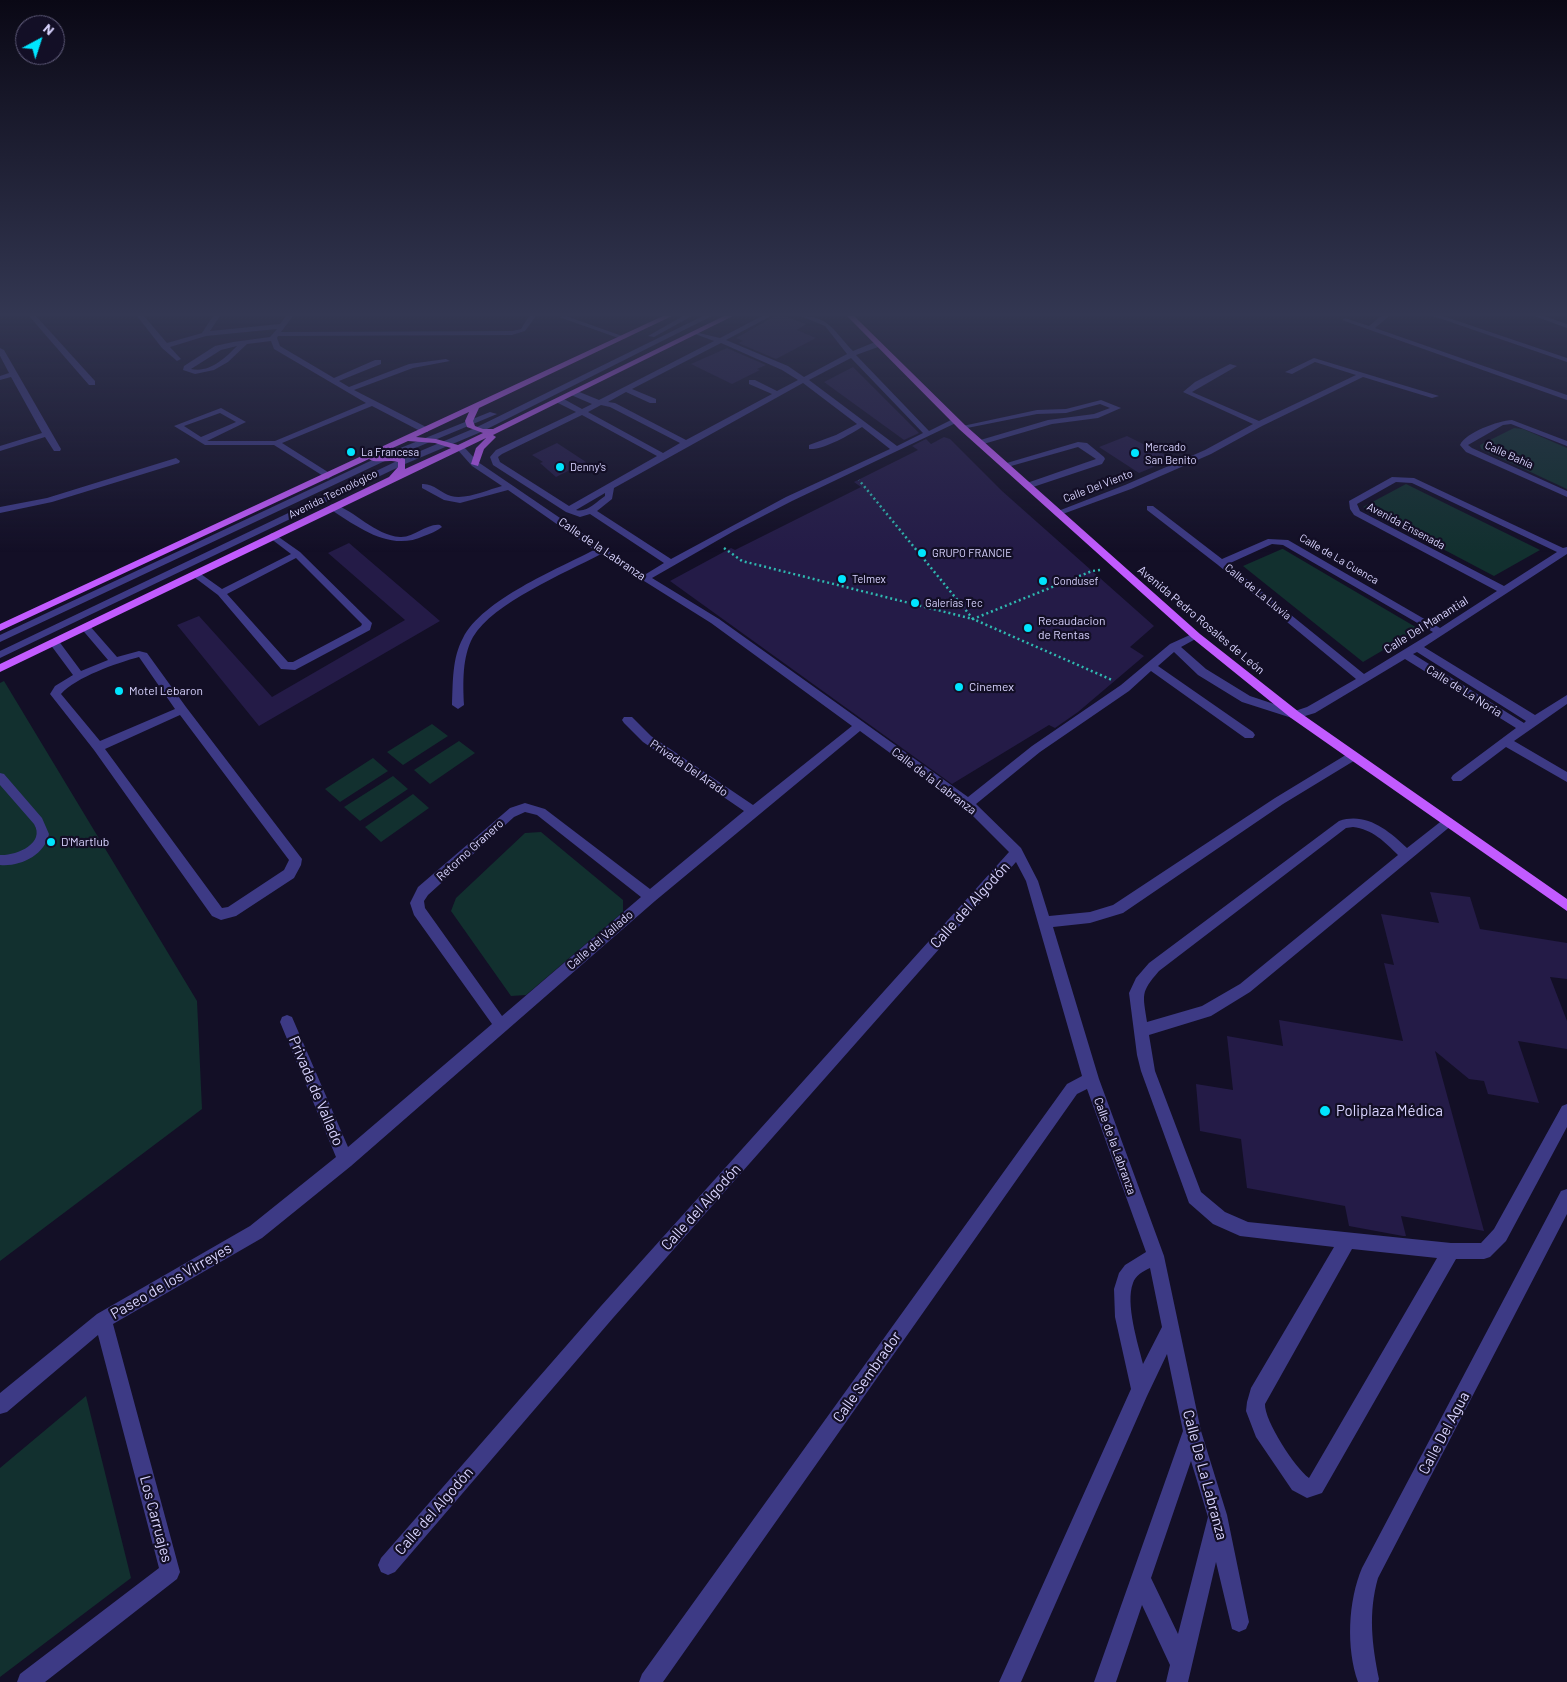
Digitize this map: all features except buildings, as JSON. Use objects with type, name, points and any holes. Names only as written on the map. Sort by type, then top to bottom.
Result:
[{"type":"main road","name":"Avenida Tecnológico","points":[[0,628],[503,394]]},
{"type":"main road","name":"Avenida Tecnológico","points":[[0,668],[389,480],[453,445],[496,431],[571,394]]},
{"type":"main road","name":"Avenida Pedro Rosales de León","points":[[929,394],[1027,486],[1196,636],[1295,715],[1567,906]]},
{"type":"main road","points":[[476,407],[469,421],[471,427],[478,430],[496,431]]},
{"type":"main road","points":[[475,464],[480,448],[508,425]]},
{"type":"main road","points":[[425,430],[435,438],[453,445]]},
{"type":"main road","points":[[406,439],[435,438]]},
{"type":"main road","points":[[361,461],[386,457],[397,458],[402,462],[402,468],[389,480]]},
{"type":"street","points":[[25,394],[46,434],[57,449]]},
{"type":"street","points":[[356,394],[425,430]]},
{"type":"street","points":[[0,639],[386,457],[470,424],[533,394]]},
{"type":"street","points":[[0,655],[402,462],[453,445],[478,430],[550,394]]},
{"type":"street","points":[[577,394],[594,402],[612,405],[643,419],[686,443]]},
{"type":"street","points":[[610,487],[609,497],[591,511],[580,514],[568,510],[496,463],[494,458],[498,452],[615,394]]},
{"type":"street","points":[[638,394],[653,401]]},
{"type":"street","points":[[568,510],[686,443],[777,394]]},
{"type":"street","points":[[823,394],[896,449]]},
{"type":"street","points":[[890,394],[927,433]]},
{"type":"street","points":[[1190,394],[1259,424]]},
{"type":"street","name":"Calle Del Viento","points":[[1057,513],[1128,487],[1208,452],[1259,424],[1320,394]]},
{"type":"street","points":[[1429,394],[1434,396]]},
{"type":"street","points":[[559,400],[663,456]]},
{"type":"street","points":[[645,578],[789,499],[845,474],[927,433],[959,424],[1037,412],[1058,412],[1101,402],[1117,408],[1096,416],[1064,419],[1012,432],[980,443]]},
{"type":"street","points":[[200,440],[242,422],[221,410],[178,426],[205,444],[276,444],[372,403]]},
{"type":"street","points":[[1058,412],[1064,419]]},
{"type":"street","name":"Calle Bahía","points":[[1567,444],[1520,424],[1505,422],[1466,441],[1464,445],[1469,450],[1567,494]]},
{"type":"street","points":[[812,447],[839,437],[862,424]]},
{"type":"street","points":[[0,449],[46,434]]},
{"type":"street","points":[[276,444],[328,476]]},
{"type":"street","points":[[1004,465],[1078,444],[1084,445],[1101,459],[1099,462],[1027,486]]},
{"type":"street","name":"Calle de la Labranza","points":[[453,445],[475,464],[602,550],[714,621],[860,726],[968,804],[1017,852],[1032,881],[1091,1079],[1156,1256],[1171,1327]]},
{"type":"street","points":[[0,510],[49,500],[176,461]]},
{"type":"street","name":"Avenida Ensenada","points":[[1503,590],[1357,513],[1352,503],[1395,480],[1414,480],[1566,551]]},
{"type":"street","points":[[425,486],[447,498],[460,500],[510,487]]},
{"type":"street","points":[[333,507],[374,532],[402,540],[410,539],[437,527]]},
{"type":"street","name":"Calle de La Lluvia","points":[[1150,508],[1221,563],[1363,679]]},
{"type":"street","points":[[591,511],[671,563]]},
{"type":"street","points":[[195,574],[221,593],[285,666],[288,667],[295,666],[366,628],[367,623],[298,554],[273,536]]},
{"type":"street","name":"Calle de La Cuenca","points":[[1221,563],[1271,541],[1285,542],[1440,632]]},
{"type":"street","points":[[458,705],[458,665],[468,636],[477,624],[493,610],[602,550]]},
{"type":"street","name":"Calle Del Manantial","points":[[1295,715],[1311,710],[1417,647],[1566,551]]},
{"type":"street","points":[[221,593],[298,554]]},
{"type":"street","points":[[85,627],[116,662]]},
{"type":"street","points":[[968,804],[1036,749],[1125,688],[1152,667],[1174,646],[1196,636]]},
{"type":"street","points":[[54,642],[80,677]]},
{"type":"street","points":[[1174,646],[1202,672],[1229,690],[1256,704],[1295,715]]},
{"type":"street","name":"Calle de La Noria","points":[[1417,647],[1535,721]]},
{"type":"street","name":"Calle de La Noria","points":[[1405,654],[1524,728]]},
{"type":"street","points":[[134,655],[143,656],[296,859],[295,866],[289,874],[231,912],[222,914],[217,912],[98,748],[54,694],[62,686],[116,662],[134,655]]},
{"type":"street","points":[[1152,667],[1249,735]]},
{"type":"street","points":[[1457,778],[1524,728],[1567,699]]},
{"type":"street","points":[[98,748],[182,710]]},
{"type":"street","name":"Privada Del Arado","points":[[628,720],[647,739],[753,811]]},
{"type":"street","name":"Calle del Vallado","points":[[345,1160],[650,897],[753,811],[860,726]]},
{"type":"street","points":[[1507,742],[1567,778]]},
{"type":"street","points":[[1043,922],[1078,921],[1102,916],[1118,909],[1279,801],[1353,756]]},
{"type":"street","points":[[0,776],[38,821],[43,829],[43,836],[36,847],[29,852],[8,861],[0,860]]},
{"type":"street","name":"Retorno Granero","points":[[501,1026],[419,911],[416,903],[423,891],[510,814],[524,807],[530,807],[541,812],[650,897]]},
{"type":"street","points":[[1406,855],[1372,827],[1358,821],[1343,824],[1154,967],[1141,982],[1136,993],[1140,1031],[1148,1071],[1195,1197],[1208,1211],[1228,1225],[1248,1230],[1451,1251],[1484,1251],[1497,1240],[1567,1111]]},
{"type":"street","points":[[1140,1031],[1206,1011],[1245,988],[1448,822]]},
{"type":"street","name":"Calle del Algodón","points":[[388,1564],[607,1312],[1017,852]]},
{"type":"street","name":"Privada de Vallado","points":[[287,1022],[345,1160]]},
{"type":"street","name":"Calle Sembrador","points":[[650,1682],[1072,1089],[1091,1079]]},
{"type":"street","name":"Paseo de los Virreyes","points":[[0,1405],[103,1320],[256,1232],[345,1160]]},
{"type":"street","name":"Calle Del Agua","points":[[1368,1679],[1360,1637],[1360,1615],[1363,1594],[1370,1575],[1567,1197]]},
{"type":"street","points":[[1348,1240],[1258,1394],[1256,1404],[1255,1412],[1260,1424],[1299,1483],[1307,1488],[1315,1486],[1451,1251]]},
{"type":"street","points":[[1140,1389],[1123,1313],[1124,1279],[1136,1265],[1156,1256]]},
{"type":"street","name":"Los Carruajes","points":[[28,1682],[170,1572],[103,1320]]},
{"type":"street","points":[[1010,1682],[1140,1389],[1171,1327]]},
{"type":"street","name":"Calle De La Labranza","points":[[1171,1327],[1192,1431],[1217,1515],[1240,1622]]},
{"type":"street","points":[[1105,1682],[1192,1431]]},
{"type":"street","points":[[1179,1673],[1217,1515]]},
{"type":"street","points":[[1140,1577],[1179,1673]]},
{"type":"path","points":[[845,474],[859,480],[973,619]]},
{"type":"path","points":[[710,541],[742,561],[973,619],[1115,681],[1125,688]]},
{"type":"path","points":[[973,619],[1092,572],[1118,568]]},
{"type":"green space","points":[[1514,428],[1523,429],[1567,448],[1567,489],[1481,449],[1480,445]]},
{"type":"green space","points":[[1406,484],[1540,550],[1494,576],[1363,507]]},
{"type":"green space","points":[[1282,549],[1419,629],[1363,662],[1243,566]]},
{"type":"green space","name":"D'Martlub","points":[[4,681],[197,1001],[202,1109],[0,1261],[0,683]]},
{"type":"green space","points":[[432,724],[448,736],[403,765],[387,752]]},
{"type":"green space","points":[[459,741],[475,753],[430,784],[414,770]]},
{"type":"green space","points":[[373,758],[388,771],[340,802],[325,789]]},
{"type":"green space","points":[[393,776],[408,789],[360,821],[344,807]]},
{"type":"green space","points":[[413,794],[429,808],[381,842],[365,827]]},
{"type":"green space","points":[[541,832],[623,900],[623,912],[526,995],[511,996],[451,911],[456,898],[525,833]]},
{"type":"green space","points":[[86,1396],[131,1578],[0,1677],[0,1468]]},
{"type":"place","name":"La Francesa","points":[[351,452]]},
{"type":"place","name":"Mercado San Benito","points":[[1135,453]]},
{"type":"place","name":"Denny's","points":[[560,467]]},
{"type":"place","name":"GRUPO FRANCIE","points":[[922,553]]},
{"type":"place","name":"Telmex","points":[[842,579]]},
{"type":"place","name":"Condusef","points":[[1043,581]]},
{"type":"place","name":"Galerias Tec","points":[[915,603]]},
{"type":"place","name":"Recaudacion de Rentas","points":[[1028,628]]},
{"type":"place","name":"Cinemex","points":[[959,687]]},
{"type":"place","name":"Motel Lebaron","points":[[119,691]]},
{"type":"place","name":"D'Martlub","points":[[51,842]]},
{"type":"place","name":"Poliplaza Médica","points":[[1325,1111]]}]
